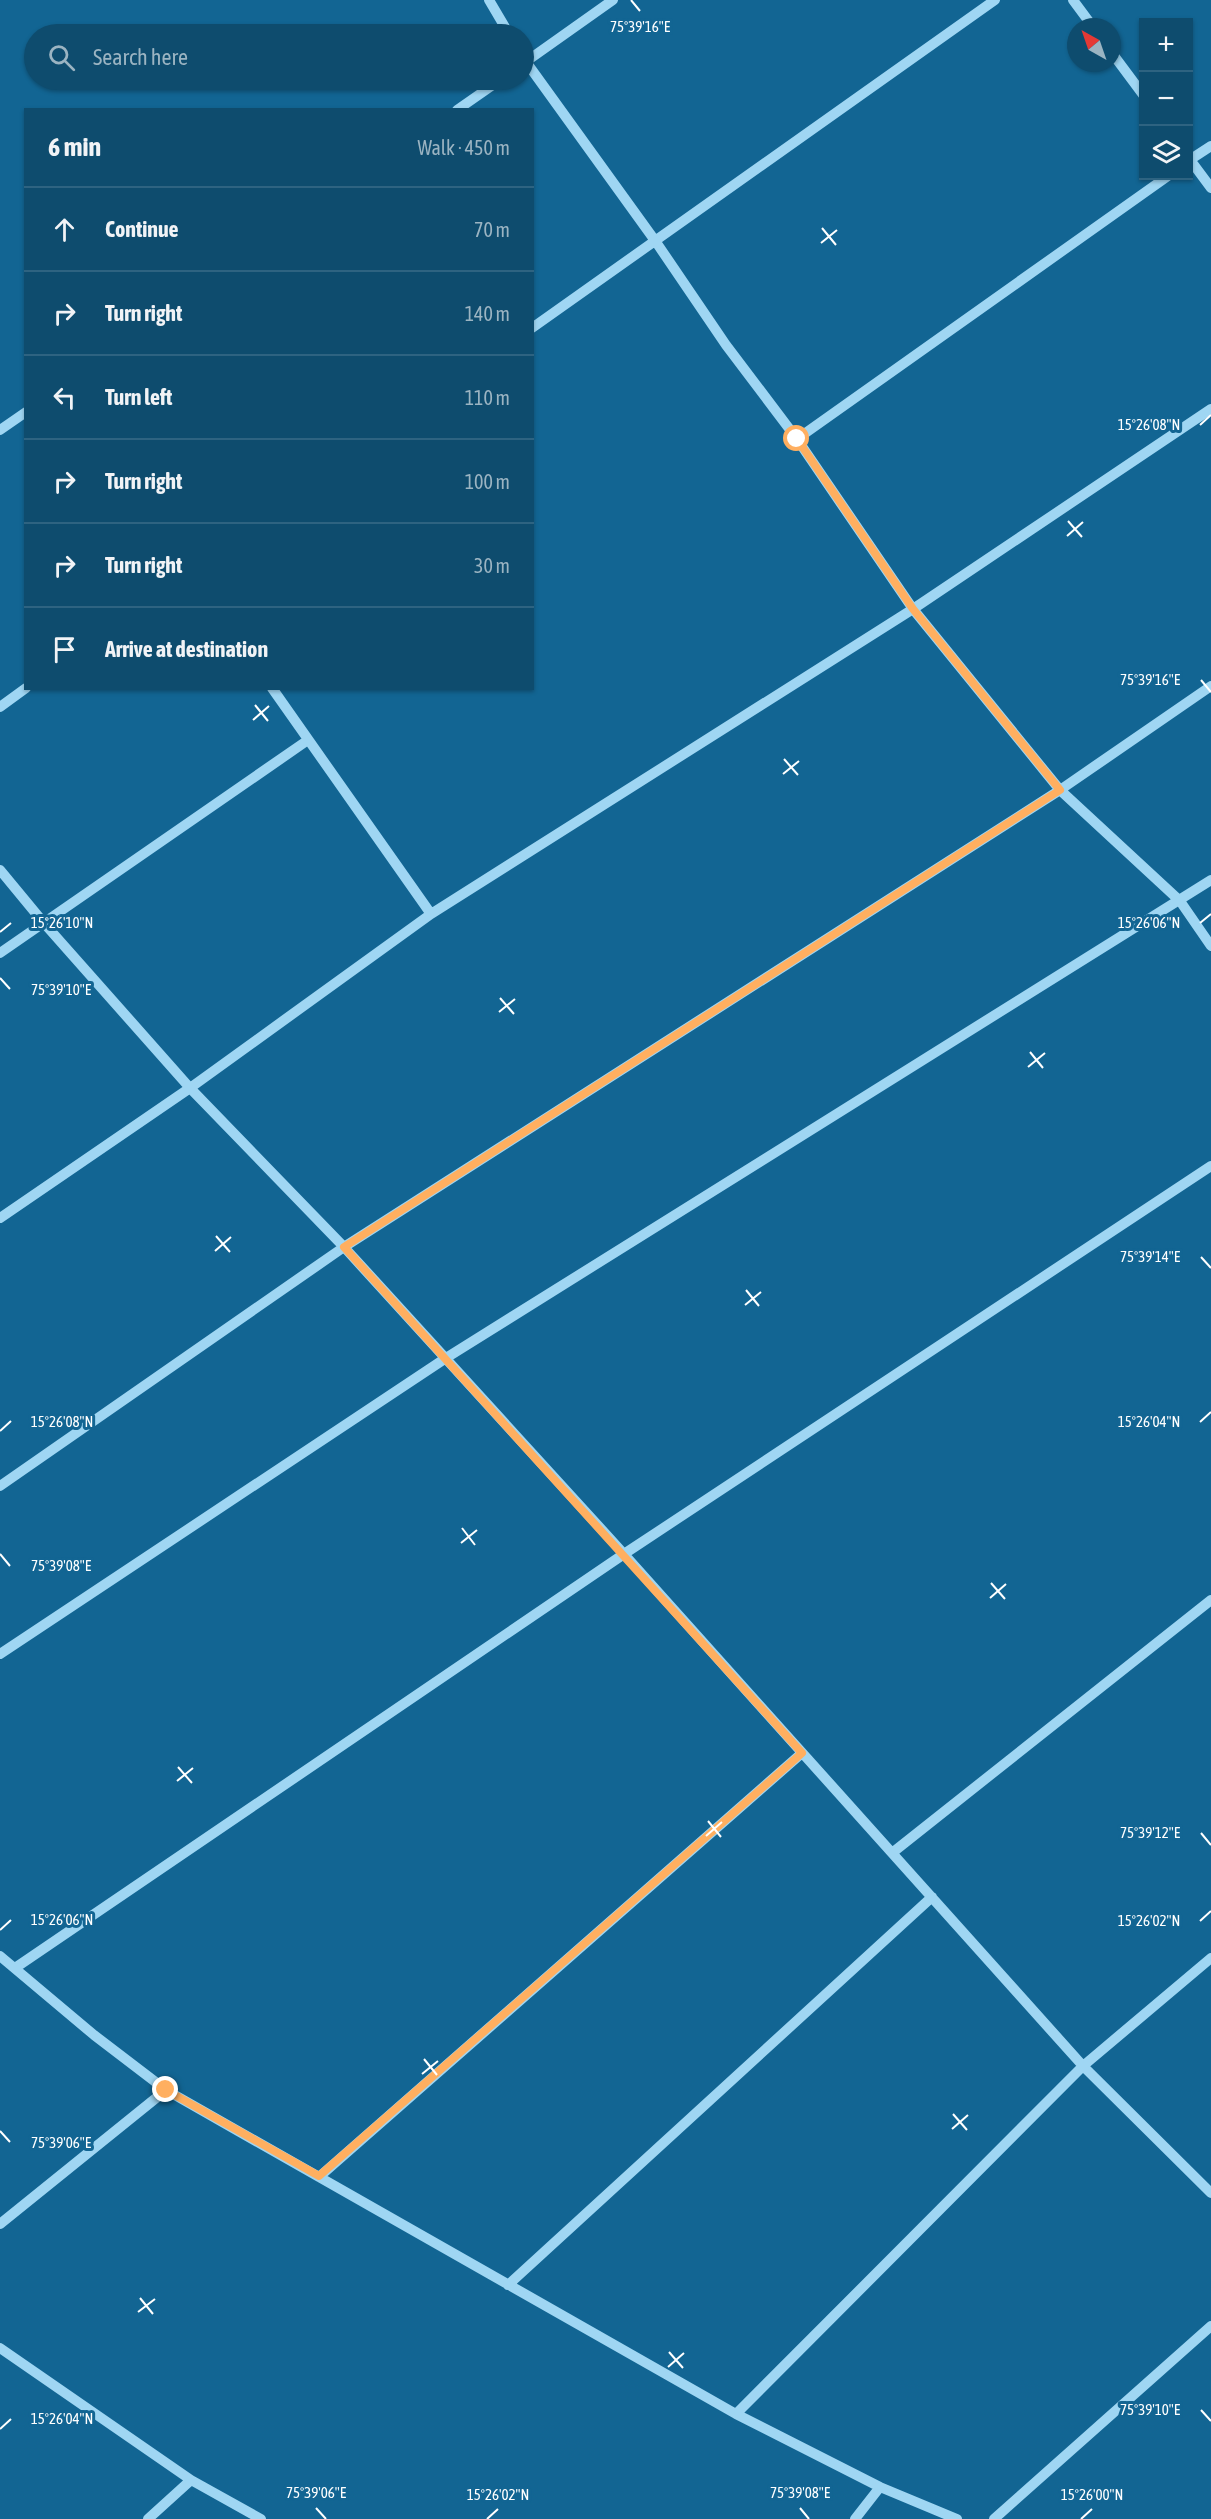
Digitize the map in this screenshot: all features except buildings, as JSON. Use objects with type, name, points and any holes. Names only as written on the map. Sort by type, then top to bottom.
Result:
[{"type":"street","points":[[489,0],[503,24]]},
{"type":"street","points":[[534,54],[613,0]]},
{"type":"street","points":[[534,327],[995,0]]},
{"type":"street","points":[[1073,0],[1086,18]]},
{"type":"street","points":[[1121,65],[1139,90]]},
{"type":"street","points":[[534,75],[656,242],[726,345],[797,439],[913,609],[1060,790],[1180,901],[1211,946]]},
{"type":"street","points":[[460,108],[486,90]]},
{"type":"street","points":[[1193,157],[1211,146]]},
{"type":"street","points":[[1193,164],[1211,188]]},
{"type":"street","points":[[797,439],[1162,180]]},
{"type":"street","points":[[0,1218],[190,1088],[431,914],[913,609],[1211,409]]},
{"type":"street","points":[[0,430],[24,413]]},
{"type":"street","points":[[0,1486],[344,1247],[1060,790],[1211,686]]},
{"type":"street","points":[[0,707],[24,689]]},
{"type":"street","points":[[273,690],[431,914]]},
{"type":"street","points":[[0,953],[308,740]]},
{"type":"street","points":[[0,870],[190,1088],[344,1247],[446,1358],[1083,2066],[1211,2193]]},
{"type":"street","points":[[0,1654],[446,1358],[1211,880]]},
{"type":"street","points":[[15,1968],[624,1554],[1211,1166]]},
{"type":"street","points":[[892,1853],[1211,1600]]},
{"type":"street","points":[[319,2176],[802,1753]]},
{"type":"street","points":[[508,2284],[932,1897]]},
{"type":"street","points":[[0,1956],[94,2035],[166,2090],[736,2414],[880,2487],[957,2519]]},
{"type":"street","points":[[736,2414],[1083,2066],[1211,1958]]},
{"type":"street","points":[[0,2224],[166,2090]]},
{"type":"street","points":[[994,2519],[1211,2326]]},
{"type":"street","points":[[0,2348],[191,2480],[261,2519]]},
{"type":"street","points":[[148,2519],[191,2480]]},
{"type":"street","points":[[855,2519],[880,2487]]},
{"type":"route","points":[[166,2090],[319,2176],[802,1753],[344,1247],[1060,790],[913,609],[797,439]]}]
